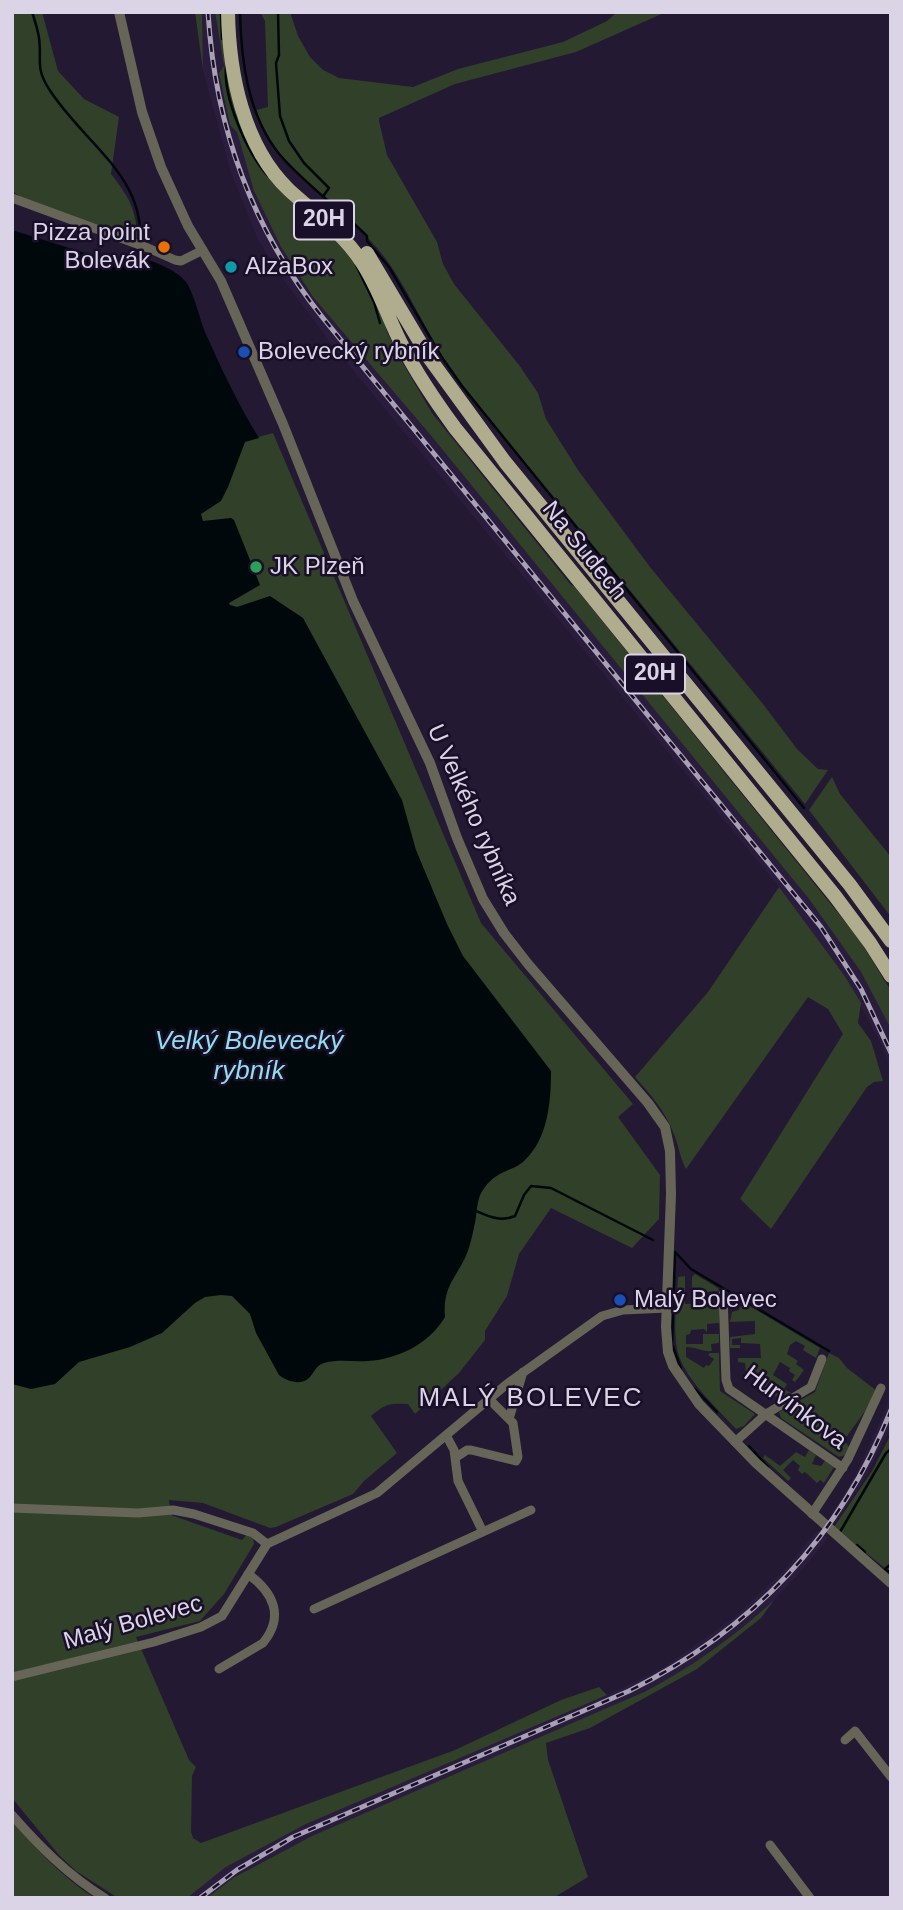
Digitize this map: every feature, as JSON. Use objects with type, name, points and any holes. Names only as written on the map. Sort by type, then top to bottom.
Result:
[{"type":"main road","name":"Na Sudech","points":[[228,12],[233,66],[240,102],[258,148],[282,182],[338,232],[361,260],[417,374],[455,428],[835,896],[891,976]]},
{"type":"main road","name":"Na Sudech","points":[[258,148],[280,171],[343,225],[365,251],[430,359],[505,462],[841,875],[891,941]]},
{"type":"street","name":"U Velkého rybníka","points":[[119,12],[146,124],[172,192],[199,251],[221,281],[283,424],[353,601],[430,763],[483,899],[528,964],[646,1101],[665,1127],[670,1150],[671,1194],[666,1327],[668,1352],[673,1366],[694,1398],[755,1463],[891,1583]]},
{"type":"street","points":[[12,198],[181,261],[199,251]]},
{"type":"street","name":"Hurvínkova","points":[[723,1294],[729,1389],[843,1468]]},
{"type":"street","points":[[12,1508],[138,1513],[173,1510],[253,1533],[267,1544],[377,1493],[523,1372],[603,1316],[623,1310],[667,1308]]},
{"type":"street","points":[[735,1442],[766,1414],[811,1387],[822,1359]]},
{"type":"street","points":[[509,1419],[523,1372]]},
{"type":"street","points":[[813,1514],[843,1468],[881,1388]]},
{"type":"street","points":[[455,1458],[471,1450],[516,1461],[518,1457],[513,1423],[489,1399]]},
{"type":"street","points":[[446,1435],[452,1443],[458,1481],[483,1532]]},
{"type":"street","points":[[314,1609],[531,1510]]},
{"type":"street","name":"Malý Bolevec","points":[[12,1677],[153,1642],[201,1627],[222,1616],[267,1544]]},
{"type":"street","points":[[219,1669],[263,1643],[272,1625],[273,1601],[269,1592],[248,1574]]},
{"type":"street","points":[[845,1740],[855,1731],[891,1777]]},
{"type":"street","points":[[12,1815],[37,1844],[83,1884],[105,1898]]},
{"type":"street","points":[[770,1845],[810,1898]]},
{"type":"shaded area","points":[[202,12],[215,12],[231,106],[254,191],[281,247],[313,297],[433,438],[809,899],[861,972],[889,1025],[891,1071],[880,1042],[844,975],[775,882],[332,345],[285,282],[258,240],[230,170],[203,70]]},
{"type":"shaded area","points":[[891,1392],[891,1427],[864,1480],[836,1522],[829,1518],[856,1474]]},
{"type":"shaded area","points":[[817,1530],[828,1538],[774,1600],[723,1644],[671,1678],[612,1707],[312,1836],[233,1878],[207,1898],[187,1898],[226,1867],[306,1824],[607,1695],[664,1667],[736,1616],[787,1567]]},
{"type":"green space","points":[[12,12],[42,12],[58,71],[84,99],[119,117],[111,174],[131,205],[138,240],[22,198],[12,191]]},
{"type":"green space","points":[[195,12],[202,12],[203,70]]},
{"type":"green space","points":[[215,12],[220,12],[225,67],[237,117],[252,152],[351,253],[380,309],[387,332],[401,360],[432,413],[859,939],[891,991],[891,1029],[861,972],[809,899],[433,438],[313,297],[281,247],[254,191],[237,132],[230,125],[219,73],[224,66]]},
{"type":"green space","points":[[260,12],[290,12],[298,36],[310,57],[323,70],[339,78],[413,87],[458,69],[563,42],[607,21],[617,12],[666,12],[576,52],[455,84],[379,118],[379,121],[387,155],[437,242],[443,264],[454,284],[538,393],[546,419],[578,470],[650,567],[797,749],[818,769],[828,770],[805,804],[469,394],[444,359],[404,287],[378,249],[309,185],[278,151],[256,110],[268,107],[265,21]]},
{"type":"green space","points":[[241,409],[258,437],[273,433],[481,923],[633,1104],[618,1117],[660,1175],[659,1219],[632,1248],[551,1208],[519,1254],[507,1296],[485,1331],[485,1340],[459,1373],[415,1414],[408,1404],[396,1404],[388,1405],[371,1416],[397,1453],[353,1494],[270,1528],[203,1503],[169,1500],[171,1515],[242,1540],[247,1534],[253,1537],[254,1544],[224,1594],[200,1621],[136,1637],[189,1760],[196,1767],[192,1776],[191,1832],[193,1838],[201,1843],[455,1750],[561,1700],[599,1687],[607,1695],[306,1824],[226,1867],[187,1898],[118,1898],[76,1871],[59,1855],[12,1798],[12,1313],[245,703],[146,487]]},
{"type":"green space","points":[[832,777],[840,794],[891,857],[891,917],[809,810]]},
{"type":"green space","points":[[779,887],[844,975],[861,1003],[858,1023],[871,1041],[883,1081],[874,1082],[867,1087],[771,1229],[740,1199],[843,1034],[828,1009],[808,997],[686,1169],[666,1117],[635,1077],[708,992]]},
{"type":"green space","points":[[695,1274],[719,1291],[703,1292],[703,1288],[692,1288],[692,1277]]},
{"type":"green space","points":[[685,1276],[685,1304],[719,1303],[719,1323],[707,1324],[707,1332],[704,1329],[691,1330],[690,1334],[686,1335],[686,1344],[703,1344],[703,1334],[719,1334],[719,1343],[711,1344],[712,1351],[686,1347],[686,1357],[704,1368],[714,1359],[708,1355],[710,1353],[719,1353],[720,1391],[755,1414],[744,1426],[736,1429],[693,1382],[680,1360],[676,1340],[678,1277]]},
{"type":"green space","points":[[743,1302],[820,1348],[816,1358],[803,1350],[805,1346],[796,1341],[790,1345],[787,1354],[798,1361],[796,1364],[804,1370],[795,1382],[792,1380],[795,1375],[789,1371],[790,1368],[780,1362],[773,1375],[787,1384],[784,1389],[791,1393],[780,1400],[746,1373],[745,1363],[738,1362],[738,1358],[761,1358],[760,1344],[741,1343],[741,1338],[732,1339],[732,1345],[740,1345],[740,1348],[730,1348],[730,1337],[755,1334],[755,1321],[730,1322],[732,1312],[739,1310]]},
{"type":"green space","points":[[829,1353],[839,1358],[847,1368],[877,1391],[844,1440],[849,1447],[845,1455],[839,1457],[781,1418],[779,1412],[815,1392]]},
{"type":"green space","points":[[891,1434],[891,1573],[834,1527],[872,1471]]},
{"type":"green space","points":[[809,1450],[816,1455],[812,1464],[821,1466],[825,1461],[834,1467],[824,1483],[820,1480],[817,1483],[805,1472],[802,1474],[798,1470],[800,1466],[793,1460],[783,1470],[791,1478],[788,1481],[763,1458],[765,1455],[780,1466],[796,1452],[805,1457]]},
{"type":"green space","points":[[774,1600],[761,1618],[697,1669],[590,1728],[546,1743],[548,1760],[588,1877],[553,1898],[207,1898],[233,1878],[312,1836],[644,1692],[712,1651]]},
{"type":"green space","points":[[12,1821],[51,1863],[95,1898],[12,1898]]},
{"type":"water","name":"Velký Bolevecký rybník","points":[[12,230],[117,263],[120,258],[134,255],[169,269],[189,286],[217,359],[259,438],[245,442],[221,501],[201,514],[203,521],[234,520],[260,585],[229,603],[237,607],[270,596],[303,618],[402,800],[416,850],[463,956],[551,1071],[549,1107],[543,1131],[524,1161],[495,1177],[482,1192],[468,1251],[447,1292],[445,1317],[422,1342],[390,1357],[324,1363],[309,1378],[298,1382],[290,1381],[279,1375],[256,1333],[250,1314],[232,1296],[221,1295],[205,1297],[195,1303],[162,1333],[130,1347],[79,1362],[55,1384],[31,1389],[12,1384]]},
{"type":"waterway","points":[[32,12],[39,35],[40,69],[49,89],[113,166],[136,206],[140,230],[138,257]]},
{"type":"waterway","points":[[221,12],[222,39]]},
{"type":"waterway","points":[[240,12],[248,87],[260,123],[269,140],[300,176],[367,236],[367,241],[389,267],[441,356],[462,386],[804,808]]},
{"type":"waterway","points":[[278,12],[279,55],[276,63],[280,116],[289,141],[304,163],[329,188],[324,195]]},
{"type":"waterway","points":[[226,66],[232,109],[252,154],[268,176]]},
{"type":"waterway","points":[[356,265],[374,302],[380,323]]},
{"type":"waterway","points":[[476,1211],[496,1218],[510,1218],[515,1216],[531,1186],[551,1188],[653,1240]]},
{"type":"waterway","points":[[675,1252],[691,1269],[829,1351]]},
{"type":"waterway","points":[[675,1252],[672,1344],[681,1369]]},
{"type":"waterway","points":[[695,1389],[717,1412]]},
{"type":"waterway","points":[[749,1446],[768,1467]]},
{"type":"waterway","points":[[840,1532],[886,1453],[891,1449]]},
{"type":"waterway","points":[[857,1545],[865,1552]]},
{"type":"waterway","points":[[891,1564],[885,1569],[891,1573]]},
{"type":"railway","points":[[208,12],[212,54],[228,136],[257,212],[298,284],[821,927],[861,989],[891,1053]]},
{"type":"railway","points":[[200,1898],[237,1870],[293,1837],[629,1691],[673,1667],[715,1639],[753,1609],[787,1576],[818,1539],[846,1499],[891,1410]]},
{"type":"place","name":"Pizza point Bolevák","points":[[164,247]]},
{"type":"place","name":"AlzaBox","points":[[231,267]]},
{"type":"place","name":"Bolevecký rybník","points":[[244,352]]},
{"type":"place","name":"JK Plzeň","points":[[256,567]]},
{"type":"place","name":"Malý Bolevec","points":[[620,1300]]},
{"type":"district","name":"MALÝ BOLEVEC","points":[[531,1399]]}]
